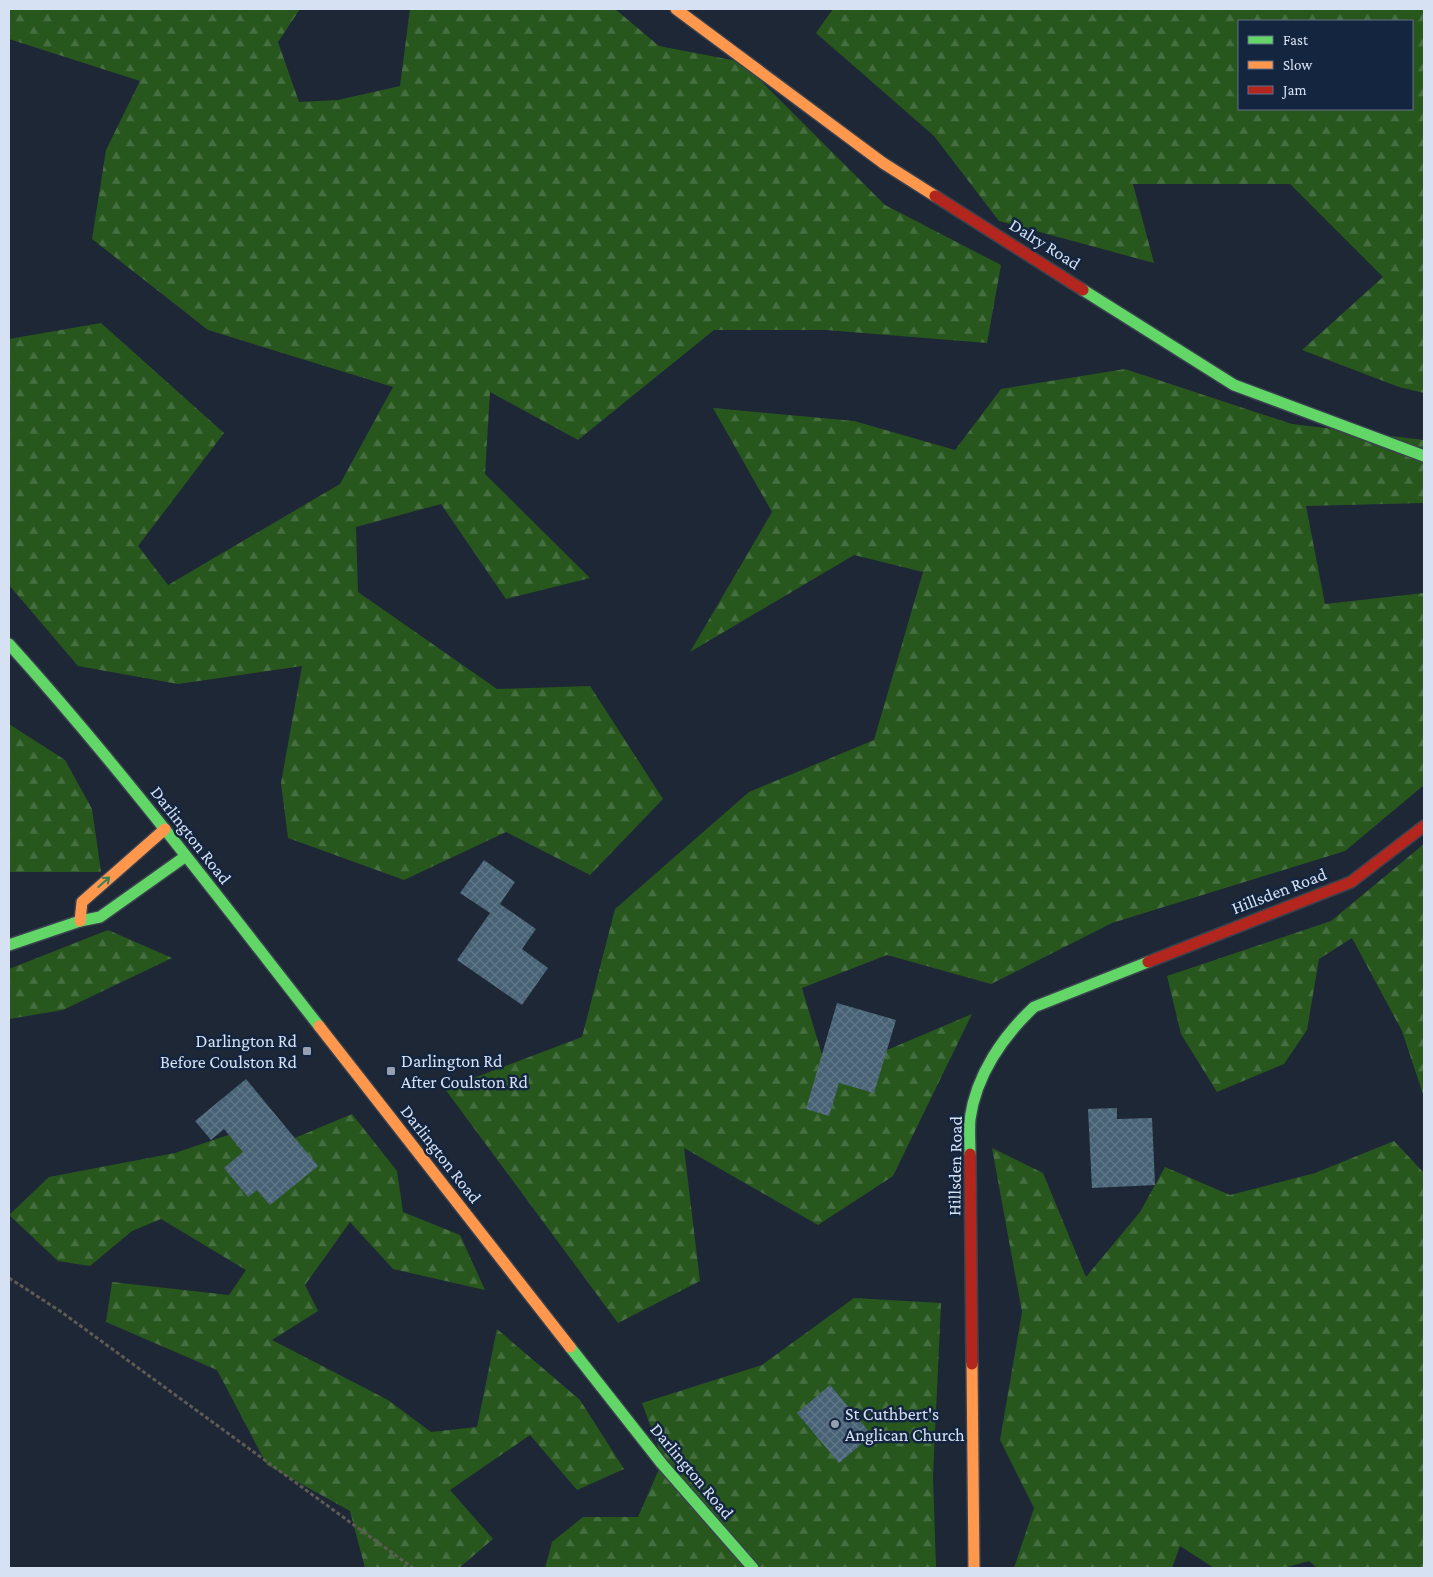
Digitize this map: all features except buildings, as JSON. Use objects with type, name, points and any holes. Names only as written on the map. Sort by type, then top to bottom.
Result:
[{"type":"street","name":"Dalry Road","points":[[676,9],[883,162],[1234,385],[1424,456]]},
{"type":"street","name":"Darlington Road","points":[[9,644],[53,693],[186,856],[662,1464],[753,1568]]},
{"type":"street","name":"Hillsden Road","points":[[974,1568],[970,1119],[982,1076],[997,1046],[1012,1026],[1034,1007],[1351,882],[1424,826]]},
{"type":"street","points":[[80,921],[82,902],[164,829]]},
{"type":"street","points":[[9,945],[100,916],[186,856]]},
{"type":"path","points":[[9,1278],[60,1311],[413,1568]]},
{"type":"green space","points":[[9,9],[300,9],[278,42],[299,102],[338,100],[400,86],[410,9],[615,9],[659,46],[742,62],[885,205],[1001,265],[987,343],[826,330],[714,330],[578,440],[490,392],[485,474],[590,578],[506,599],[441,504],[356,527],[358,592],[497,689],[590,686],[663,799],[590,875],[506,832],[404,880],[288,838],[281,783],[302,666],[178,684],[78,666],[9,585],[9,339],[101,323],[224,433],[138,546],[168,585],[340,484],[393,387],[208,330],[92,239],[106,150],[140,81],[9,39]]},
{"type":"green space","points":[[833,9],[1424,9],[1424,393],[1399,387],[1302,350],[1383,277],[1290,184],[1133,184],[1154,263],[999,221],[934,136],[816,33]]},
{"type":"green space","points":[[1125,369],[1292,424],[1424,440],[1424,503],[1306,506],[1325,604],[1424,593],[1424,785],[1345,851],[1112,923],[991,984],[887,955],[802,988],[828,1075],[972,1014],[893,1176],[818,1225],[684,1148],[700,1281],[618,1323],[445,1089],[582,1037],[615,909],[749,792],[874,740],[923,572],[854,555],[690,652],[772,512],[713,408],[854,421],[955,450],[1001,389]]},
{"type":"green space","points":[[9,724],[65,760],[92,809],[101,872],[9,872]]},
{"type":"green space","points":[[1424,844],[1424,1097],[1402,1031],[1352,938],[1319,959],[1307,1030],[1284,1064],[1217,1092],[1181,1034],[1167,976],[1331,921]]},
{"type":"green space","points":[[108,930],[172,958],[63,1010],[9,1019],[9,969]]},
{"type":"green space","points":[[352,1114],[397,1171],[403,1212],[460,1235],[485,1290],[393,1269],[350,1222],[305,1285],[318,1311],[272,1340],[388,1400],[431,1432],[477,1427],[497,1329],[580,1400],[624,1469],[577,1490],[530,1435],[450,1490],[493,1539],[459,1568],[365,1568],[350,1511],[267,1465],[217,1370],[106,1322],[112,1282],[229,1295],[246,1270],[161,1219],[132,1231],[90,1266],[58,1261],[9,1215],[49,1177],[175,1153],[234,1133],[278,1145]]},
{"type":"green space","points":[[1394,1141],[1424,1173],[1424,1568],[1317,1568],[1309,1561],[1284,1568],[1214,1568],[1180,1546],[1172,1568],[1014,1568],[1034,1508],[1000,1440],[1022,1312],[992,1148],[1043,1173],[1086,1277],[1140,1212],[1165,1167],[1230,1195],[1315,1173]]},
{"type":"green space","points":[[854,1298],[941,1303],[933,1476],[936,1568],[545,1568],[552,1542],[583,1517],[638,1517],[663,1460],[642,1403],[762,1365]]},
{"type":"traffic: fast","points":[[1083,290],[1234,385],[1424,456]]},
{"type":"traffic: fast","points":[[9,644],[129,784],[319,1026]]},
{"type":"traffic: fast","points":[[9,945],[80,921],[100,917],[186,856]]},
{"type":"traffic: fast","points":[[970,1154],[970,1119],[978,1087],[993,1057],[1023,1018],[1034,1007],[1148,962]]},
{"type":"traffic: fast","points":[[570,1347],[662,1464],[753,1568]]},
{"type":"traffic: slow","points":[[676,9],[883,163],[935,196]]},
{"type":"traffic: slow","points":[[80,921],[82,902],[165,829]]},
{"type":"traffic: slow","points":[[319,1026],[570,1347]]},
{"type":"traffic: slow","points":[[972,1364],[974,1568]]},
{"type":"traffic: jam","points":[[935,196],[1083,290]]},
{"type":"traffic: jam","points":[[1148,962],[1351,882],[1424,826]]},
{"type":"traffic: jam","points":[[970,1154],[972,1364]]},
{"type":"place","name":"Darlington Rd Before Coulston Rd","points":[[307,1051]]},
{"type":"place","name":"Darlington Rd After Coulston Rd","points":[[391,1071]]},
{"type":"place","name":"St Cuthbert's Anglican Church","points":[[835,1424]]}]
